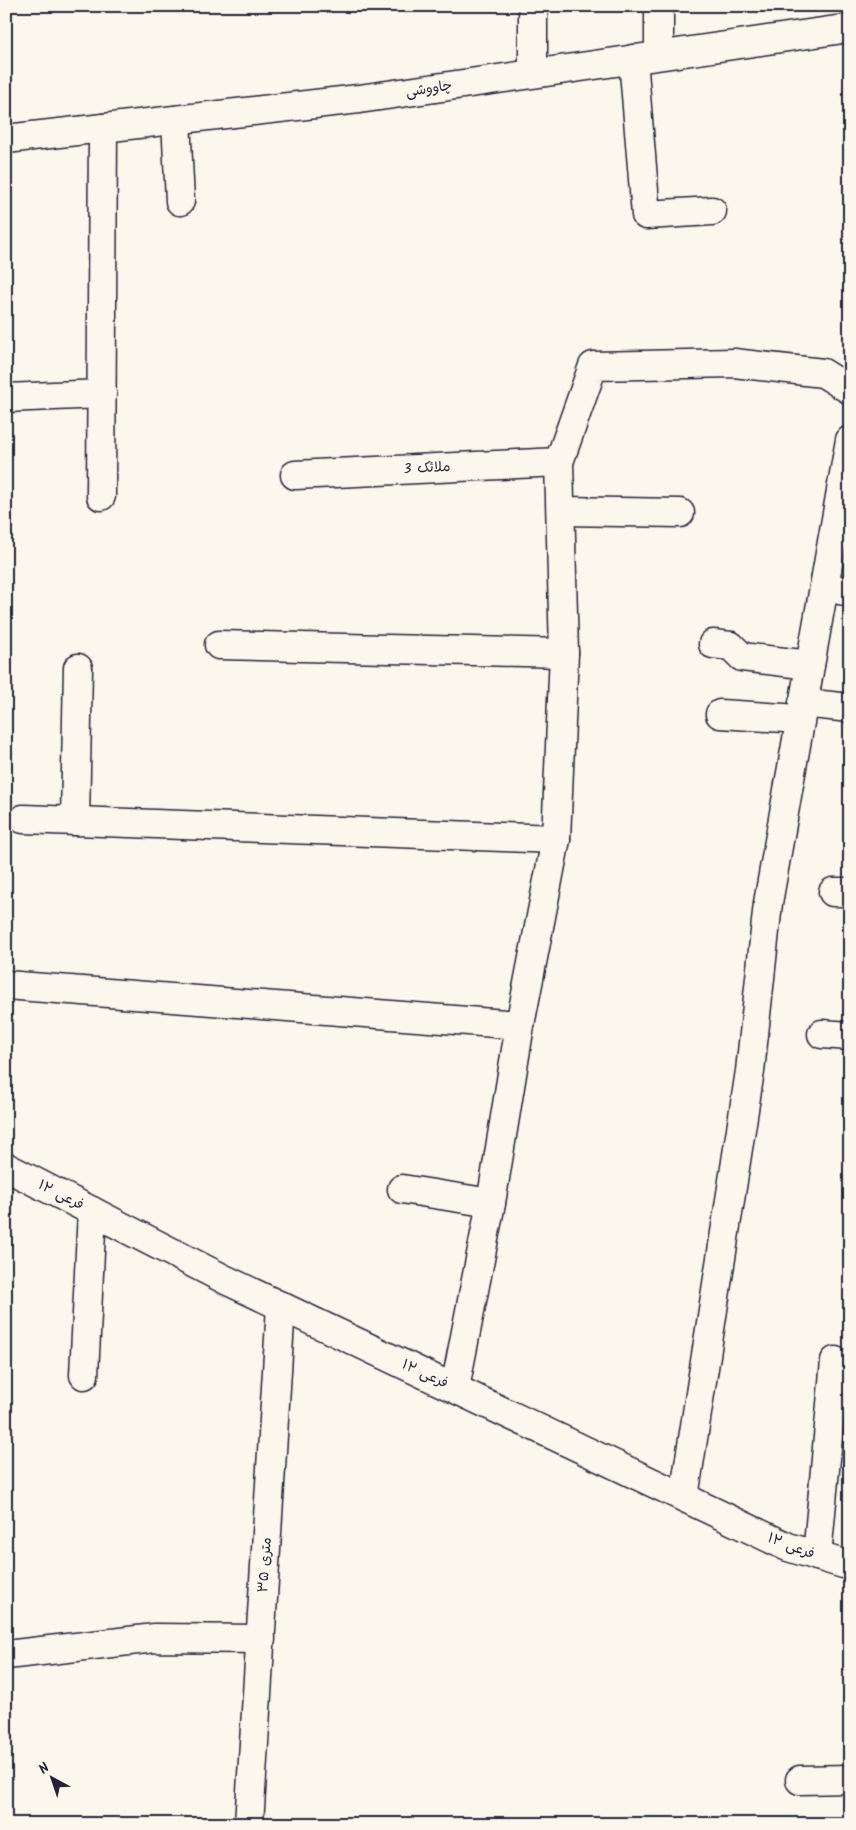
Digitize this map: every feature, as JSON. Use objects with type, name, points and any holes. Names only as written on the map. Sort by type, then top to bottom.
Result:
[{"type":"street","points":[[533,6],[533,73]]},
{"type":"street","points":[[659,6],[646,57],[646,214],[712,211]]},
{"type":"street","name":"چاووشی","points":[[6,140],[359,99],[850,28]]},
{"type":"street","points":[[176,120],[180,201]]},
{"type":"street","points":[[101,496],[103,128]]},
{"type":"street","points":[[455,1388],[491,1203],[520,1025],[556,839],[564,653],[559,462],[593,366],[734,363],[823,372],[850,390]]},
{"type":"street","points":[[6,398],[102,394]]},
{"type":"street","points":[[684,1497],[750,1071],[768,904],[810,665],[837,590],[850,440]]},
{"type":"street","name":"ملائک 3","points":[[296,475],[559,462]]},
{"type":"street","points":[[561,511],[680,513]]},
{"type":"street","points":[[713,644],[731,646],[742,657],[810,665]]},
{"type":"street","points":[[219,645],[564,653]]},
{"type":"street","points":[[75,821],[78,668]]},
{"type":"street","points":[[720,714],[850,708]]},
{"type":"street","points":[[23,819],[556,839]]},
{"type":"street","points":[[6,985],[520,1025]]},
{"type":"street","points":[[822,1034],[850,1036]]},
{"type":"street","name":"فرعی ۱۲","points":[[6,1167],[281,1306],[788,1547],[850,1566]]},
{"type":"street","points":[[402,1189],[491,1203]]},
{"type":"street","points":[[84,1375],[92,1211]]},
{"type":"street","name":"۳۵ متری","points":[[249,1824],[281,1306]]},
{"type":"street","points":[[817,1556],[835,1361]]},
{"type":"street","points":[[6,1655],[155,1638],[261,1639]]},
{"type":"street","points":[[800,1780],[850,1779]]}]
